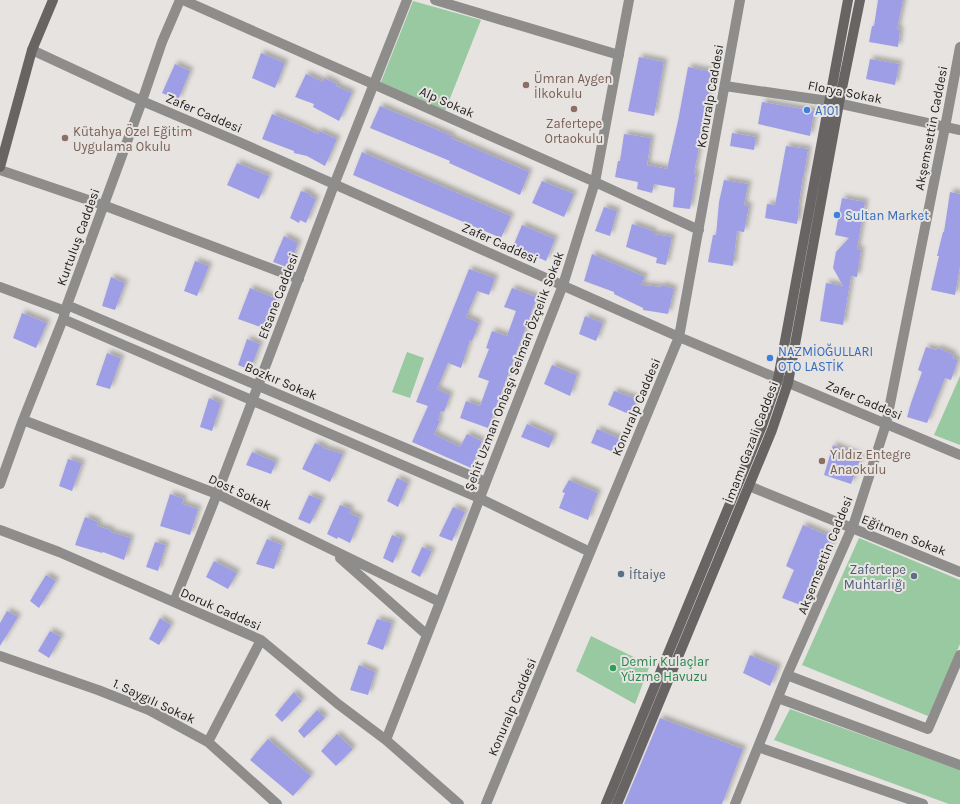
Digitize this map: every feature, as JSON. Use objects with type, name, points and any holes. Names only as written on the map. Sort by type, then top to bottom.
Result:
[{"type":"main road","points":[[0,167],[32,50],[53,0]]},
{"type":"main road","name":"İmamı Gazali Caddesi","points":[[606,804],[762,426],[778,379],[828,101],[848,0]]},
{"type":"main road","name":"İmamı Gazali Caddesi","points":[[617,804],[772,430],[788,383],[839,103],[860,0]]},
{"type":"street","name":"Alp Sokak","points":[[182,0],[595,182],[699,230]]},
{"type":"street","name":"Kurtuluş Caddesi","points":[[0,484],[142,101],[162,42],[182,0]]},
{"type":"street","name":"Efsane Caddesi","points":[[174,602],[217,494],[334,185],[407,0]]},
{"type":"street","points":[[435,0],[619,55]]},
{"type":"street","name":"Şehit Uzman Onbaşı Selman Özçelik Sokak","points":[[386,740],[563,285],[595,182],[629,0]]},
{"type":"street","name":"Konuralp Caddesi","points":[[486,804],[679,337],[740,0]]},
{"type":"street","name":"Akşemsettin Caddesi","points":[[735,804],[787,676],[852,528],[886,424],[960,47]]},
{"type":"street","name":"Zafer Caddesi","points":[[32,50],[142,101],[239,142],[679,337],[960,455]]},
{"type":"street","name":"Florya Sokak","points":[[725,86],[839,103],[960,130]]},
{"type":"street","points":[[0,170],[103,205],[299,279]]},
{"type":"street","points":[[0,287],[65,311],[252,400],[479,498],[590,552]]},
{"type":"street","name":"Bozkır Sokak","points":[[65,311],[258,385],[486,482]]},
{"type":"street","name":"Dost Sokak","points":[[23,420],[217,494],[440,602]]},
{"type":"street","name":"Eğitmen Sokak","points":[[748,486],[960,572]]},
{"type":"street","name":"Doruk Caddesi","points":[[0,530],[59,552],[261,640],[338,704],[386,740],[459,804]]},
{"type":"street","points":[[329,549],[427,634]]},
{"type":"street","points":[[208,742],[261,640]]},
{"type":"street","points":[[787,676],[928,729],[960,655]]},
{"type":"street","name":"1. Saygılı Sokak","points":[[0,656],[98,690],[148,710],[208,742],[277,804]]},
{"type":"street","points":[[778,698],[960,765]]},
{"type":"street","points":[[758,748],[922,804]]},
{"type":"green space","points":[[413,1],[481,20],[445,111],[381,82]]},
{"type":"green space","points":[[407,352],[424,358],[410,398],[392,392]]},
{"type":"green space","points":[[960,376],[960,445],[934,435]]},
{"type":"green space","points":[[859,538],[960,580],[960,644],[928,716],[802,665]]},
{"type":"green space","name":"Demir Kulaçlar Yüzme Havuzu","points":[[591,636],[650,665],[635,704],[576,671]]},
{"type":"green space","points":[[790,709],[960,770],[960,804],[949,804],[774,740]]},
{"type":"building","points":[[878,0],[903,0],[897,29],[900,30],[898,47],[869,42],[872,26],[874,26]]},
{"type":"building","points":[[261,53],[285,63],[275,88],[252,78]]},
{"type":"building","points":[[639,57],[664,62],[654,116],[628,111]]},
{"type":"building","points":[[870,59],[899,64],[895,85],[866,79]]},
{"type":"building","points":[[175,64],[190,71],[178,100],[162,93]]},
{"type":"building","points":[[688,67],[713,72],[694,173],[696,174],[690,209],[673,207],[675,188],[654,184],[652,193],[637,189],[638,182],[615,177],[618,161],[620,161],[624,134],[651,138],[647,165],[667,169]]},
{"type":"building","points":[[306,74],[323,82],[324,78],[337,84],[336,86],[352,93],[339,121],[313,107],[314,104],[295,97]]},
{"type":"building","points":[[762,102],[814,111],[810,136],[758,124]]},
{"type":"building","points":[[380,106],[452,136],[451,138],[529,172],[520,195],[449,163],[450,161],[370,128]]},
{"type":"building","points":[[272,114],[318,134],[319,131],[337,139],[325,166],[307,156],[294,153],[294,151],[262,139]]},
{"type":"building","points":[[732,133],[756,137],[754,150],[730,146]]},
{"type":"building","points":[[786,146],[808,149],[797,224],[765,218],[767,204],[775,205]]},
{"type":"building","points":[[362,152],[511,216],[501,238],[353,175]]},
{"type":"building","points":[[237,163],[269,176],[259,199],[227,185]]},
{"type":"building","points":[[724,180],[748,184],[744,205],[749,206],[744,232],[737,231],[733,266],[708,262],[713,235],[716,235],[719,202]]},
{"type":"building","points":[[542,181],[574,194],[564,217],[532,203]]},
{"type":"building","points":[[301,191],[311,194],[310,196],[316,199],[306,223],[300,220],[299,223],[290,218]]},
{"type":"building","points":[[950,192],[960,194],[960,266],[955,295],[931,290],[939,256],[937,256],[944,232]]},
{"type":"building","points":[[842,198],[865,202],[857,249],[861,250],[857,277],[851,276],[843,325],[820,321],[826,283],[843,286],[833,268],[836,252],[849,238],[835,235]]},
{"type":"building","points":[[604,207],[617,211],[610,236],[595,231]]},
{"type":"building","points":[[632,224],[653,231],[653,234],[672,237],[666,265],[656,263],[657,258],[626,247]]},
{"type":"building","points":[[522,225],[555,239],[546,261],[514,247]]},
{"type":"building","points":[[284,236],[298,243],[289,268],[273,262]]},
{"type":"building","points":[[592,254],[645,277],[641,285],[661,287],[662,285],[674,289],[668,314],[643,310],[643,308],[614,294],[614,292],[584,281]]},
{"type":"building","points":[[195,261],[209,266],[197,296],[184,291]]},
{"type":"building","points":[[469,269],[495,278],[489,295],[477,291],[466,317],[479,323],[472,341],[470,340],[461,368],[448,363],[437,389],[450,395],[444,412],[441,411],[438,420],[440,421],[434,434],[460,447],[467,434],[482,441],[471,468],[412,442],[428,406],[416,402]]},
{"type":"building","points":[[111,277],[125,283],[115,310],[102,306]]},
{"type":"building","points":[[250,288],[277,299],[266,329],[238,319]]},
{"type":"building","points":[[512,288],[537,297],[488,428],[460,418],[466,401],[480,406],[489,381],[478,377],[489,349],[486,348],[492,331],[507,336],[516,311],[504,307]]},
{"type":"building","points":[[22,313],[47,323],[36,348],[13,338]]},
{"type":"building","points":[[585,316],[603,323],[596,341],[579,334]]},
{"type":"building","points":[[247,339],[260,344],[250,370],[238,365]]},
{"type":"building","points":[[926,347],[936,350],[938,348],[954,355],[952,358],[958,360],[951,380],[945,378],[927,423],[907,417],[922,372],[918,370]]},
{"type":"building","points":[[107,353],[121,358],[110,389],[96,385]]},
{"type":"building","points":[[552,365],[577,375],[570,396],[544,384]]},
{"type":"building","points":[[614,391],[637,399],[631,415],[608,405]]},
{"type":"building","points":[[209,398],[221,403],[212,431],[200,427]]},
{"type":"building","points":[[527,424],[554,436],[549,448],[521,437]]},
{"type":"building","points":[[597,429],[621,439],[616,453],[591,443]]},
{"type":"building","points":[[315,443],[324,447],[323,448],[343,454],[330,482],[302,469]]},
{"type":"building","points":[[833,445],[861,457],[851,484],[824,475]]},
{"type":"building","points":[[252,452],[276,462],[271,474],[246,465]]},
{"type":"building","points":[[68,459],[82,463],[72,491],[59,486]]},
{"type":"building","points":[[397,478],[408,483],[398,507],[387,501]]},
{"type":"building","points":[[569,480],[598,493],[588,520],[559,508],[565,493],[562,492]]},
{"type":"building","points":[[170,494],[184,499],[182,504],[198,509],[190,535],[160,526]]},
{"type":"building","points":[[309,495],[322,500],[310,524],[298,519]]},
{"type":"building","points":[[340,505],[351,509],[349,513],[360,518],[350,543],[338,537],[337,539],[327,534]]},
{"type":"building","points":[[453,507],[465,512],[452,541],[439,536]]},
{"type":"building","points":[[85,517],[98,522],[97,526],[111,530],[110,532],[131,538],[124,560],[103,552],[102,553],[75,545]]},
{"type":"building","points":[[803,525],[834,538],[817,579],[803,606],[782,598],[794,570],[786,566]]},
{"type":"building","points":[[392,535],[403,539],[393,563],[383,558]]},
{"type":"building","points":[[267,539],[282,545],[274,569],[256,564]]},
{"type":"building","points":[[155,542],[166,545],[158,571],[146,567]]},
{"type":"building","points":[[422,547],[432,551],[420,577],[411,572]]},
{"type":"building","points":[[214,561],[237,573],[228,589],[206,577]]},
{"type":"building","points":[[46,575],[56,581],[39,608],[30,601]]},
{"type":"building","points":[[7,611],[18,617],[0,646],[0,623]]},
{"type":"building","points":[[160,618],[171,625],[159,645],[149,639]]},
{"type":"building","points":[[377,619],[392,623],[383,650],[367,644]]},
{"type":"building","points":[[50,631],[61,637],[49,658],[38,651]]},
{"type":"building","points":[[750,655],[778,667],[770,686],[743,673]]},
{"type":"building","points":[[359,665],[375,672],[368,695],[350,690]]},
{"type":"building","points":[[294,692],[302,701],[282,722],[275,715]]},
{"type":"building","points":[[317,710],[325,718],[304,738],[298,731]]},
{"type":"building","points":[[660,718],[743,749],[722,804],[624,804]]},
{"type":"building","points":[[337,734],[353,749],[336,766],[321,751]]},
{"type":"building","points":[[268,739],[311,776],[293,796],[250,760]]},
{"type":"place","name":"Ümran Aygen İlkokulu","points":[[526,85]]},
{"type":"place","name":"Zafertepe Ortaokulu","points":[[574,109]]},
{"type":"place","name":"A101","points":[[807,110]]},
{"type":"place","name":"Kütahya Özel Eğitim Uygulama Okulu","points":[[65,138]]},
{"type":"place","name":"Sultan Market","points":[[837,215]]},
{"type":"place","name":"NAZMİOĞULLARI OTO LASTİK","points":[[770,358]]},
{"type":"place","name":"Yıldız Entegre Anaokulu","points":[[822,461]]},
{"type":"place","name":"İftaiye","points":[[621,574]]},
{"type":"place","name":"Zafertepe Muhtarlığı","points":[[914,576]]},
{"type":"place","name":"Demir Kulaçlar Yüzme Havuzu","points":[[613,668]]}]
